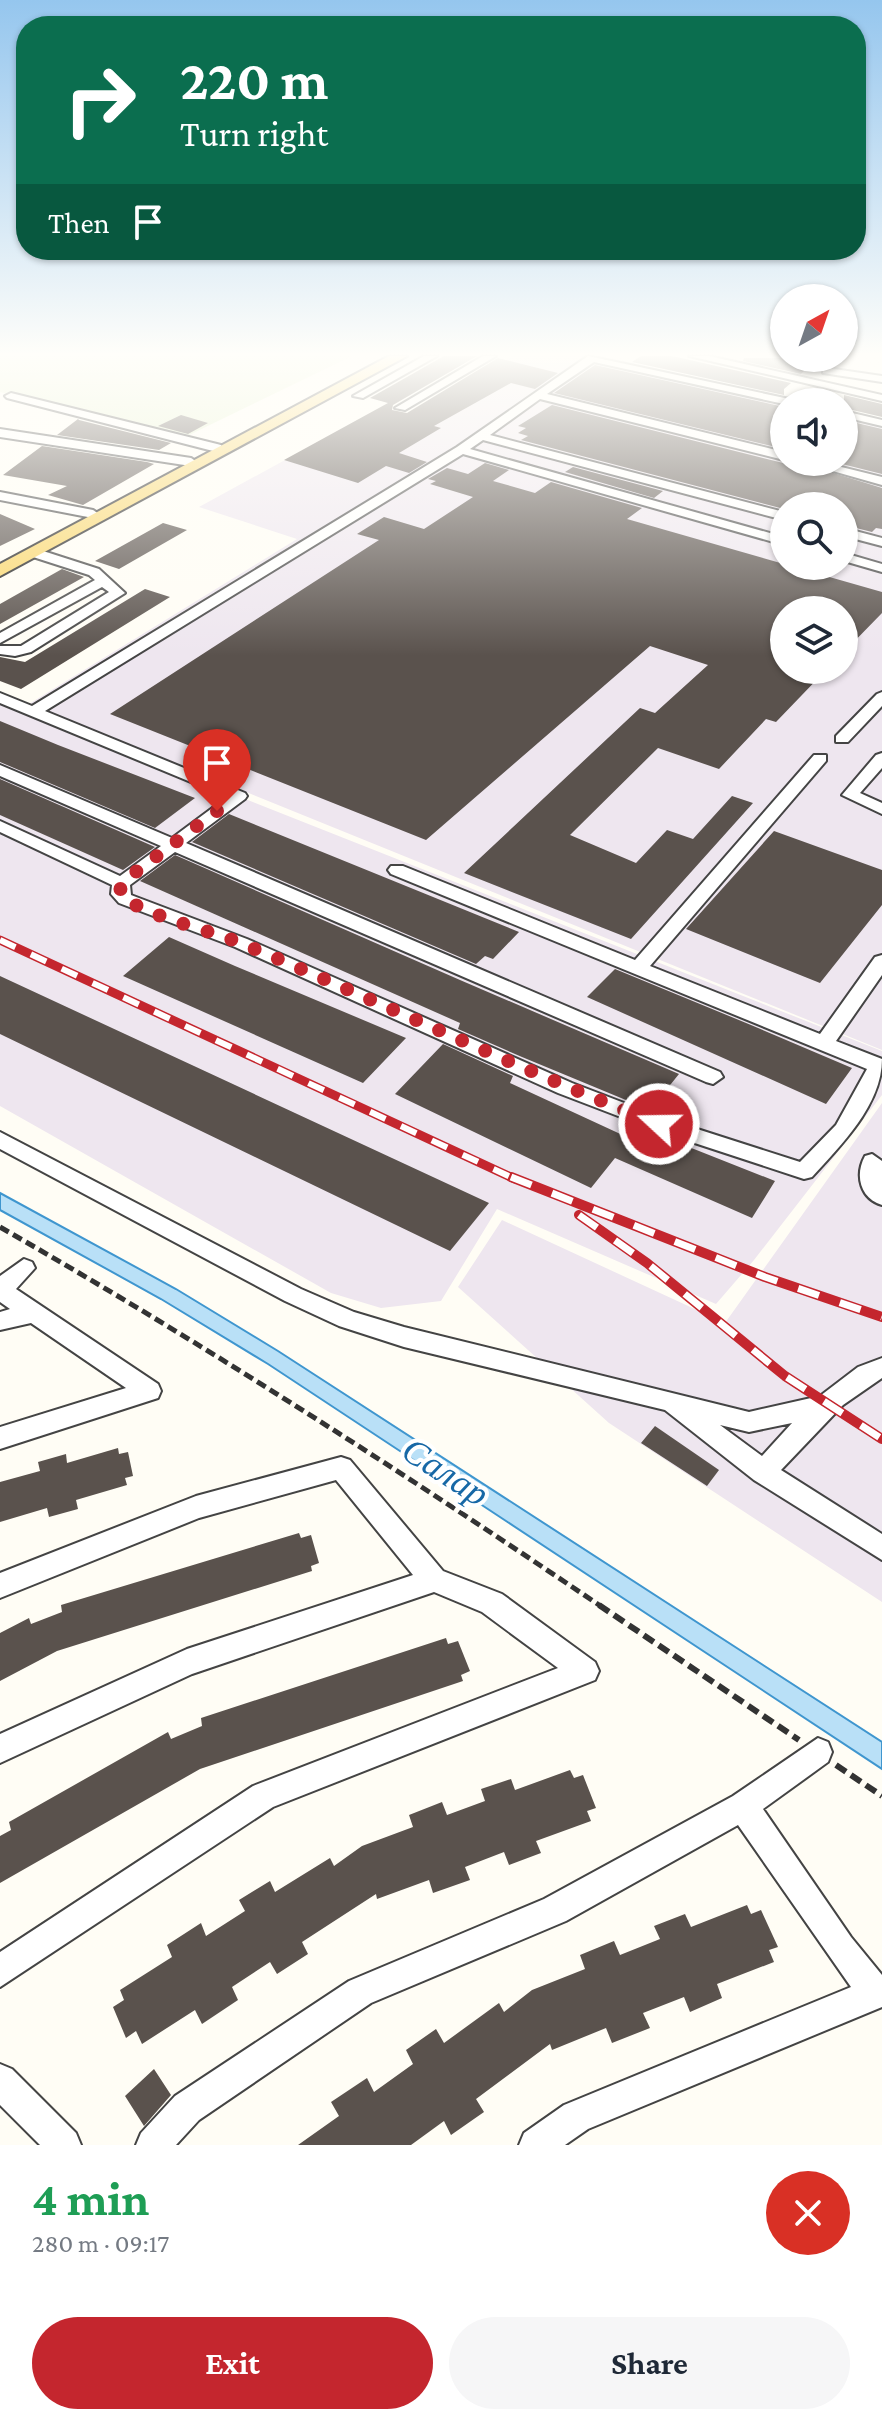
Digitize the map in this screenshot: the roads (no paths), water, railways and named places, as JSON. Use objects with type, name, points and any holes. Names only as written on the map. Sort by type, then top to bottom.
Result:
[{"type":"main road","points":[[0,571],[202,456]]},
{"type":"main road","points":[[0,564],[208,456]]},
{"type":"street","points":[[152,456],[191,462]]},
{"type":"street","points":[[32,712],[451,456]]},
{"type":"street","points":[[483,456],[770,537]]},
{"type":"street","points":[[557,456],[770,512]]},
{"type":"street","points":[[858,475],[882,481]]},
{"type":"street","points":[[0,496],[93,514]]},
{"type":"street","points":[[858,536],[882,542]]},
{"type":"street","points":[[0,663],[114,598],[118,590],[94,572],[35,553]]},
{"type":"street","points":[[858,561],[882,568]]},
{"type":"street","points":[[0,639],[104,580]]},
{"type":"street","points":[[0,650],[15,652],[26,649]]},
{"type":"street","points":[[842,739],[882,697]]},
{"type":"street","points":[[0,698],[239,796],[121,883],[120,894],[135,905],[241,943],[565,1088],[659,1124],[804,1171],[843,1130],[879,1066],[397,870]]},
{"type":"street","points":[[638,968],[820,758]]},
{"type":"street","points":[[882,758],[850,795],[882,809]]},
{"type":"street","points":[[0,770],[713,1077]]},
{"type":"street","points":[[0,826],[121,883]]},
{"type":"street","points":[[824,1043],[882,961]]},
{"type":"street","points":[[0,1140],[293,1295],[347,1319],[404,1337],[749,1422],[826,1405]]},
{"type":"street","points":[[872,1162],[873,1192],[882,1197]]},
{"type":"street","points":[[0,1438],[149,1391],[0,1289],[24,1268]]},
{"type":"street","points":[[0,1321],[33,1313]]},
{"type":"street","points":[[763,1472],[826,1405],[872,1371],[882,1368]]},
{"type":"street","points":[[672,1401],[763,1472],[882,1548]]},
{"type":"street","points":[[0,1586],[196,1507],[341,1468],[434,1580],[492,1603],[585,1671],[263,1796],[0,1971]]},
{"type":"street","points":[[0,1749],[187,1662],[434,1580]]},
{"type":"street","points":[[153,2145],[187,2108],[360,1992],[555,1910],[743,1806],[818,1752]]},
{"type":"street","points":[[536,2145],[576,2117],[876,1993],[840,1948],[743,1806]]},
{"type":"street","points":[[0,2081],[64,2145]]},
{"type":"water","name":"Салар","points":[[0,1193],[176,1289],[278,1351],[882,1742],[882,1769],[268,1364],[161,1299],[0,1210]]},
{"type":"railway","points":[[0,940],[515,1179]]},
{"type":"railway","points":[[511,1177],[765,1277],[882,1317]]},
{"type":"railway","points":[[579,1215],[647,1263],[785,1376],[882,1439]]}]
